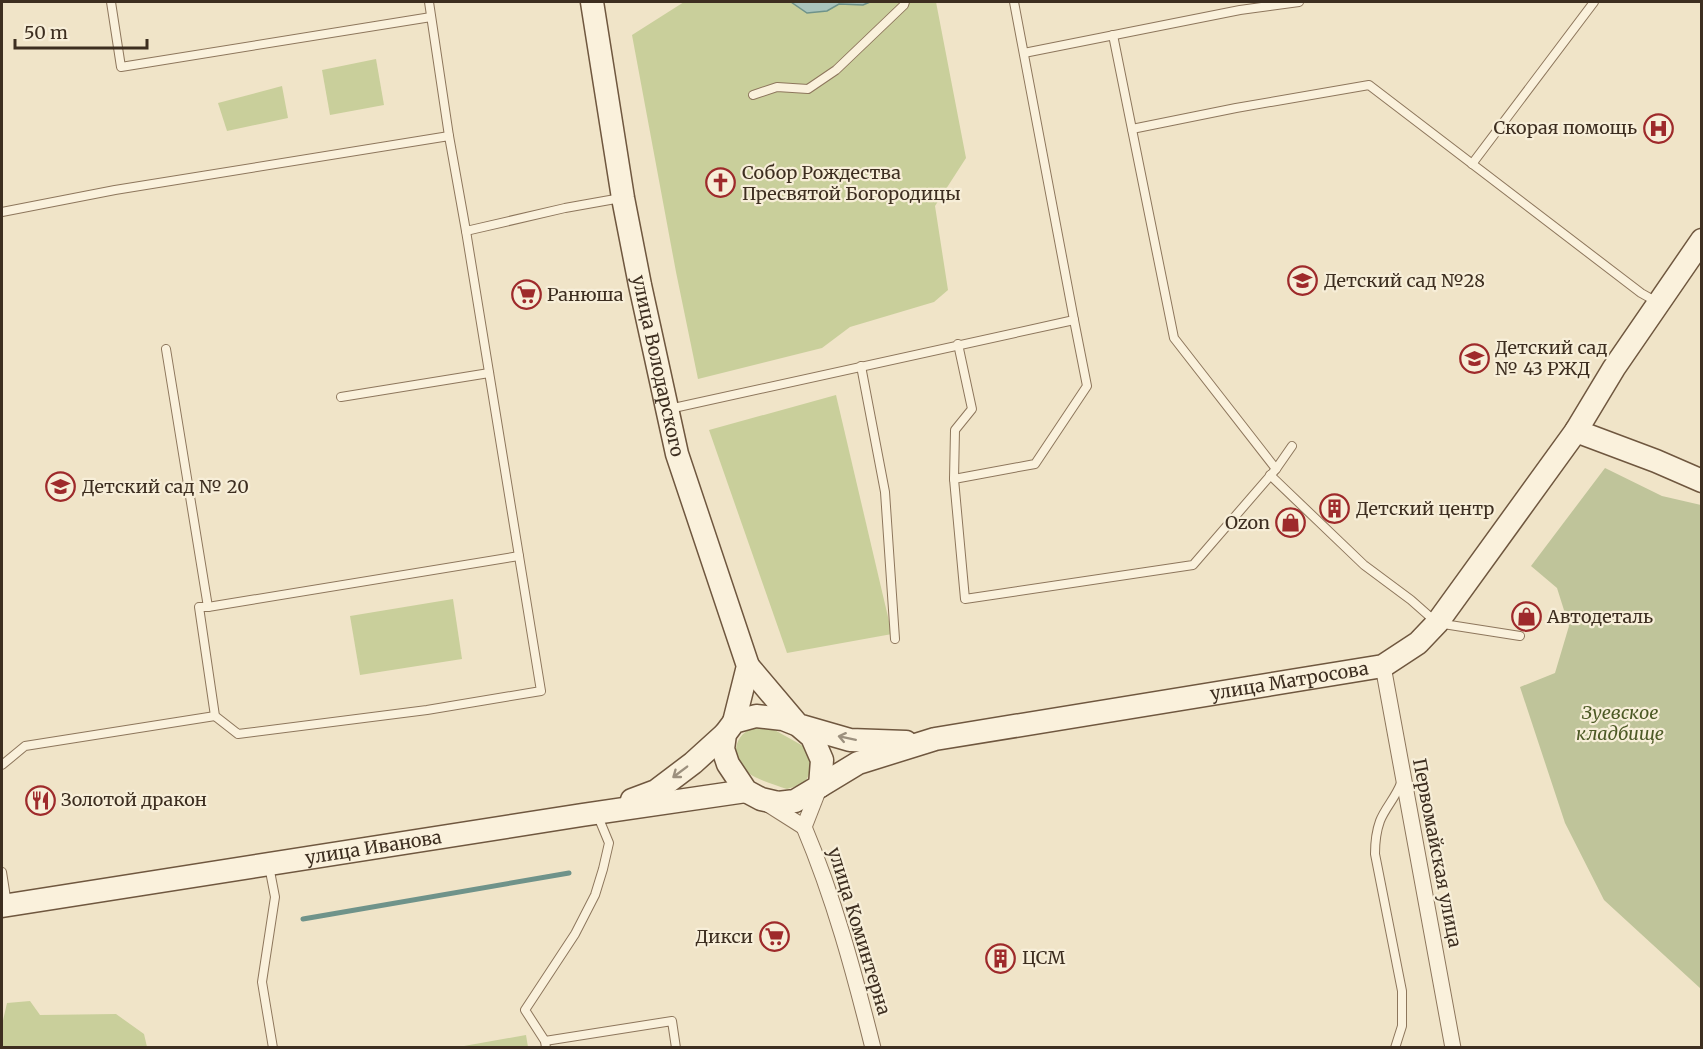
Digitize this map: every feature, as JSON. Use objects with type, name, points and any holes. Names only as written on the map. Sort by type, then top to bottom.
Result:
[{"type":"street","name":"улица Володарского","points":[[592,2],[623,198],[677,454],[748,666]]},
{"type":"street","name":"улица Матросова","points":[[820,786],[858,764],[926,742],[1383,666],[1418,643],[1437,623],[1576,431],[1614,368],[1701,240]]},
{"type":"street","points":[[1576,431],[1656,461],[1701,481]]},
{"type":"street","points":[[748,666],[798,725],[812,737],[822,760],[820,786],[804,827],[753,795],[728,764],[723,749],[748,666]]},
{"type":"street","name":"Первомайская улица","points":[[1383,666],[1453,1047]]},
{"type":"street","points":[[597,813],[656,791],[693,763],[729,728],[756,716],[783,719],[850,740],[926,742]]},
{"type":"street","points":[[753,795],[778,802],[795,801],[820,786]]},
{"type":"street","name":"улица Иванова","points":[[4,906],[597,813],[753,795]]},
{"type":"street","name":"улица Коминтерна","points":[[804,827],[819,863],[850,954],[873,1047]]},
{"type":"lane","points":[[111,2],[121,67],[431,17]]},
{"type":"lane","points":[[429,2],[541,691],[427,710],[238,734],[215,716],[199,607],[519,556]]},
{"type":"lane","points":[[753,95],[777,87],[808,89],[836,70],[905,2]]},
{"type":"lane","points":[[954,479],[1035,464],[1087,386],[1014,2]]},
{"type":"lane","points":[[1024,53],[1240,10],[1299,2]]},
{"type":"lane","points":[[1472,164],[1594,2]]},
{"type":"lane","points":[[1113,35],[1174,338],[1276,469]]},
{"type":"lane","points":[[1132,129],[1369,85],[1641,293],[1659,303]]},
{"type":"lane","points":[[2,212],[126,188],[449,136]]},
{"type":"lane","points":[[466,231],[565,208],[623,198]]},
{"type":"lane","points":[[667,409],[1074,320]]},
{"type":"lane","points":[[958,344],[972,409],[955,430],[954,479],[965,599],[1193,565],[1276,469],[1292,446]]},
{"type":"lane","points":[[166,349],[208,606]]},
{"type":"lane","points":[[861,366],[885,492],[896,639]]},
{"type":"lane","points":[[341,397],[489,373]]},
{"type":"lane","points":[[1270,476],[1364,565],[1411,600],[1437,623],[1520,636]]},
{"type":"lane","points":[[2,765],[25,746],[215,716]]},
{"type":"lane","points":[[1395,1047],[1402,1026],[1402,991],[1375,854],[1375,838],[1380,820],[1398,792],[1403,778]]},
{"type":"lane","points":[[597,813],[609,843],[594,894],[575,934],[525,1010],[546,1044],[672,1021],[676,1047]]},
{"type":"lane","points":[[269,864],[275,897],[262,982],[273,1047]]},
{"type":"lane","points":[[2,872],[4,906]]},
{"type":"green space","points":[[684,2],[936,2],[966,158],[935,206],[948,290],[934,302],[850,327],[822,348],[698,379],[632,35]]},
{"type":"green space","points":[[376,59],[384,105],[330,115],[322,70]]},
{"type":"green space","points":[[282,86],[288,118],[227,131],[218,103]]},
{"type":"green space","points":[[836,395],[892,634],[787,653],[709,430]]},
{"type":"green space","name":"Зуевское кладбище","points":[[1605,468],[1662,496],[1701,505],[1701,989],[1604,900],[1565,823],[1520,687],[1555,673],[1569,626],[1557,588],[1531,566]]},
{"type":"green space","points":[[453,599],[462,659],[360,675],[350,616]]},
{"type":"green space","points":[[758,726],[771,728],[805,747],[811,764],[810,773],[800,785],[787,789],[769,783],[751,775],[738,762],[736,754],[738,740],[745,732]]},
{"type":"green space","points":[[30,1001],[40,1015],[116,1014],[144,1034],[147,1047],[2,1047],[2,1025],[7,1003]]},
{"type":"green space","points":[[526,1035],[528,1047],[464,1046]]},
{"type":"water","points":[[791,2],[870,2],[863,5],[839,4],[827,11],[807,13]]},
{"type":"waterway","points":[[303,919],[569,873]]},
{"type":"place","name":"Скорая помощь","points":[[1658,128]]},
{"type":"place","name":"Собор Рождества Пресвятой Богородицы","points":[[721,183]]},
{"type":"place","name":"Детский сад №28","points":[[1303,281]]},
{"type":"place","name":"Ранюша","points":[[526,295]]},
{"type":"place","name":"Детский сад № 43 РЖД","points":[[1474,358]]},
{"type":"place","name":"Детский сад № 20","points":[[61,487]]},
{"type":"place","name":"Детский центр","points":[[1335,509]]},
{"type":"place","name":"Ozon","points":[[1291,523]]},
{"type":"place","name":"Автодеталь","points":[[1526,617]]},
{"type":"place","name":"Золотой дракон","points":[[40,800]]},
{"type":"place","name":"Дикси","points":[[774,937]]},
{"type":"place","name":"ЦСМ","points":[[1001,958]]}]
